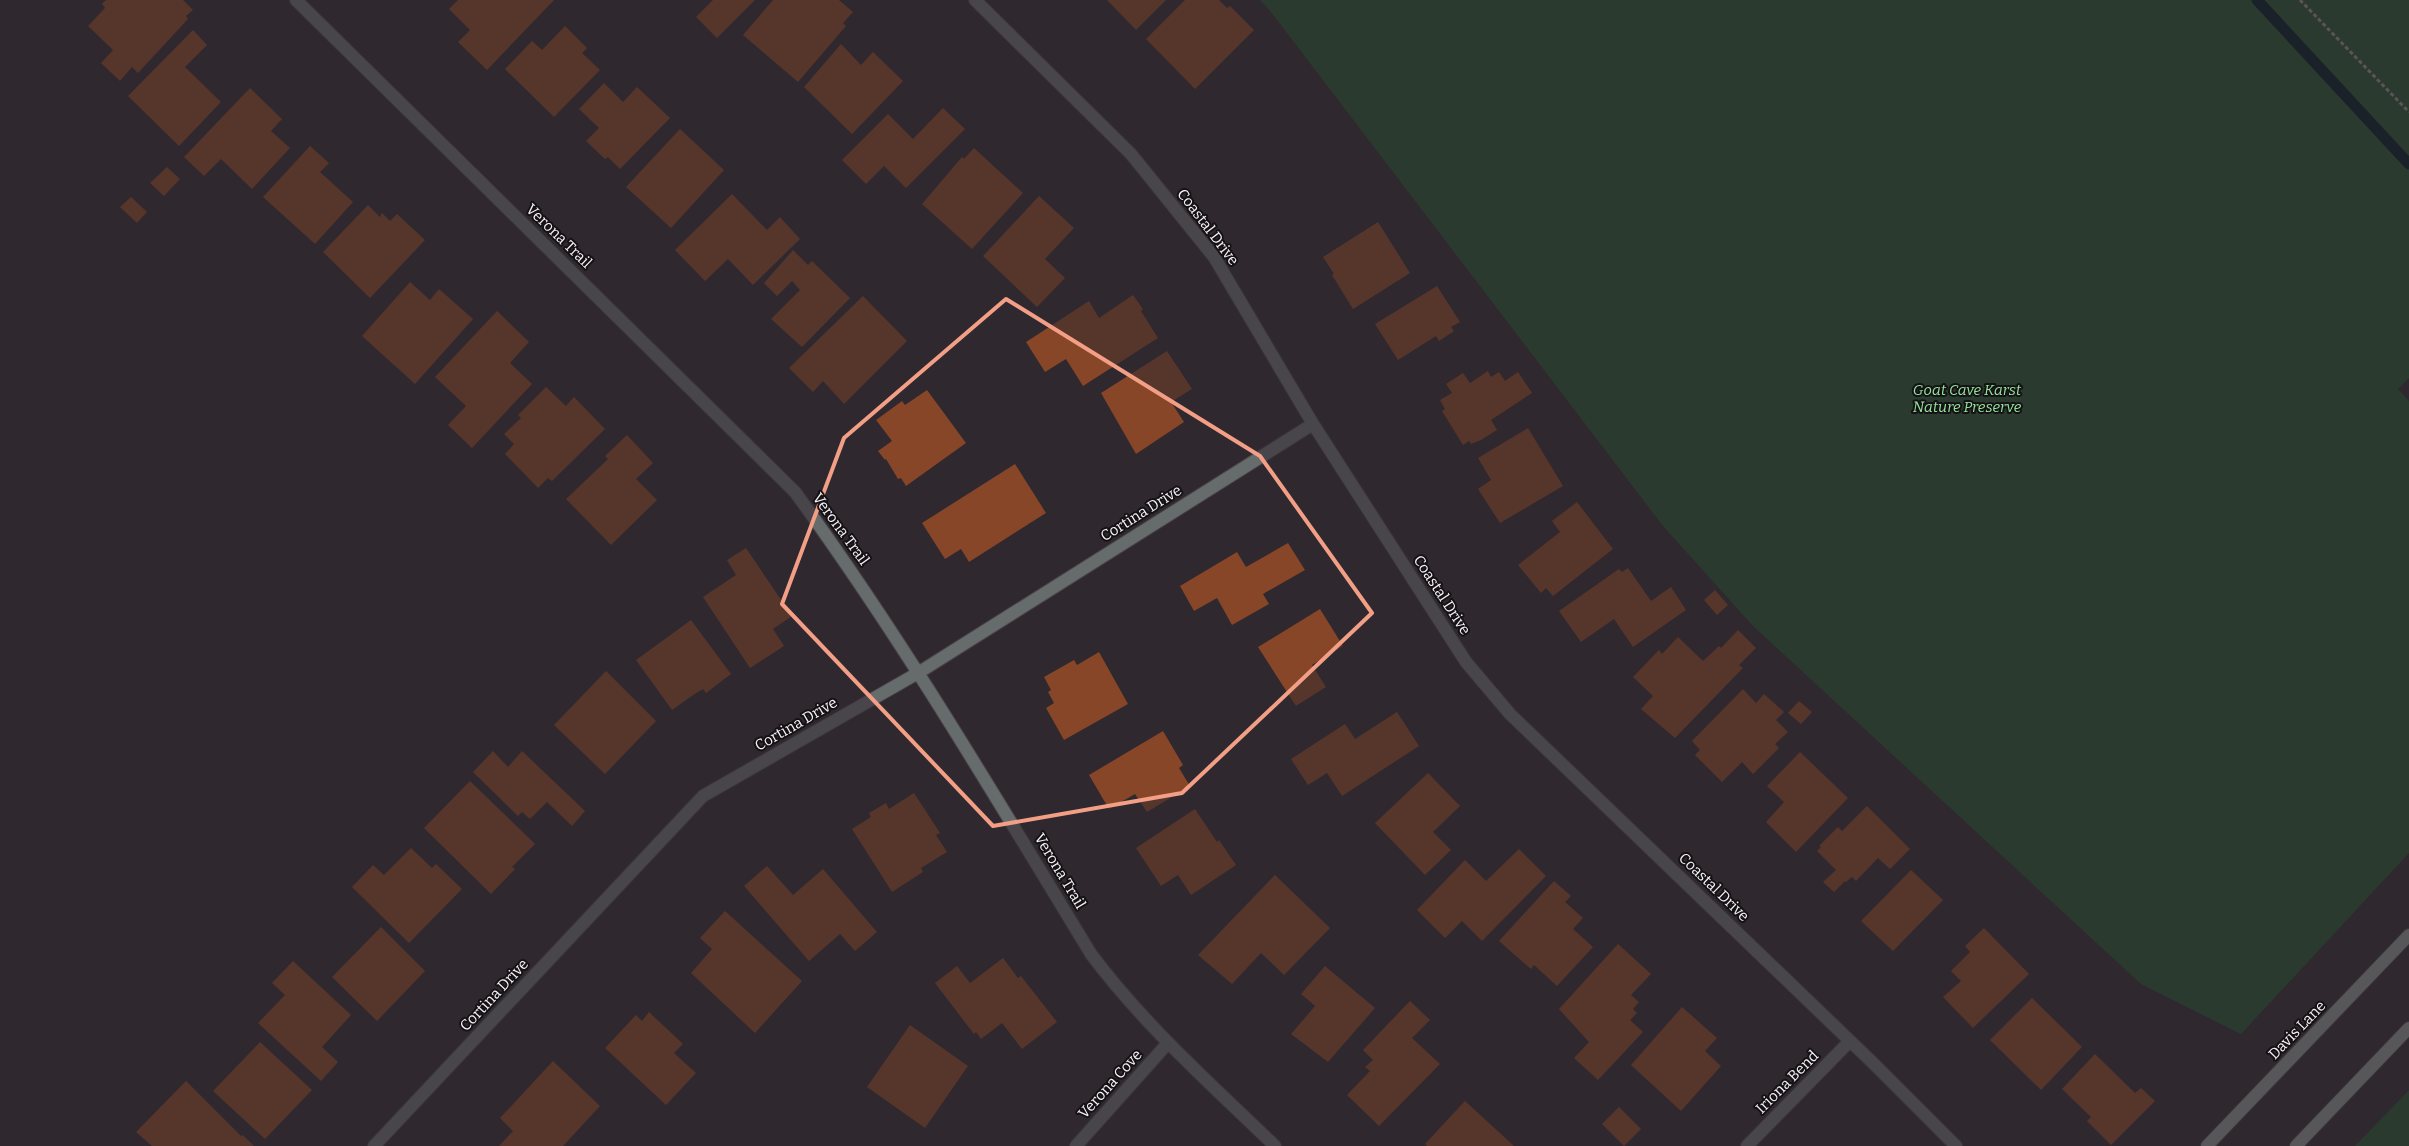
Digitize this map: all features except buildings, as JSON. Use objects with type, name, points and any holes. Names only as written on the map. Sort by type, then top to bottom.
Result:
[{"type":"main road","name":"Davis Lane","points":[[2207,1146],[2409,935]]},
{"type":"main road","points":[[2296,1146],[2409,1028]]},
{"type":"street","name":"Verona Trail","points":[[296,0],[795,492],[847,563],[918,673],[1091,954],[1119,991],[1168,1043],[1275,1146]]},
{"type":"street","name":"Coastal Drive","points":[[975,0],[1131,154],[1214,257],[1313,424],[1466,662],[1510,714],[1850,1041],[1956,1146]]},
{"type":"street","name":"Cortina Drive","points":[[374,1146],[703,796],[918,673],[1313,424]]},
{"type":"street","name":"Iriona Bend","points":[[1747,1146],[1850,1041]]},
{"type":"street","name":"Verona Cove","points":[[1076,1146],[1168,1043]]},
{"type":"path","points":[[2300,0],[2409,112]]},
{"type":"highlighted area","points":[[1006,299],[1260,456],[1372,613],[1182,793],[993,826],[782,604],[844,438]]},
{"type":"green space","name":"Goat Cave Karst Nature Preserve","points":[[1260,0],[2409,0],[2409,378],[2398,389],[2409,401],[2409,853],[2241,1034],[2141,984],[1753,626],[1663,526]]},
{"type":"green space","points":[[2409,1090],[2409,1146],[2355,1146]]},
{"type":"waterway","points":[[2257,0],[2409,164]]}]
